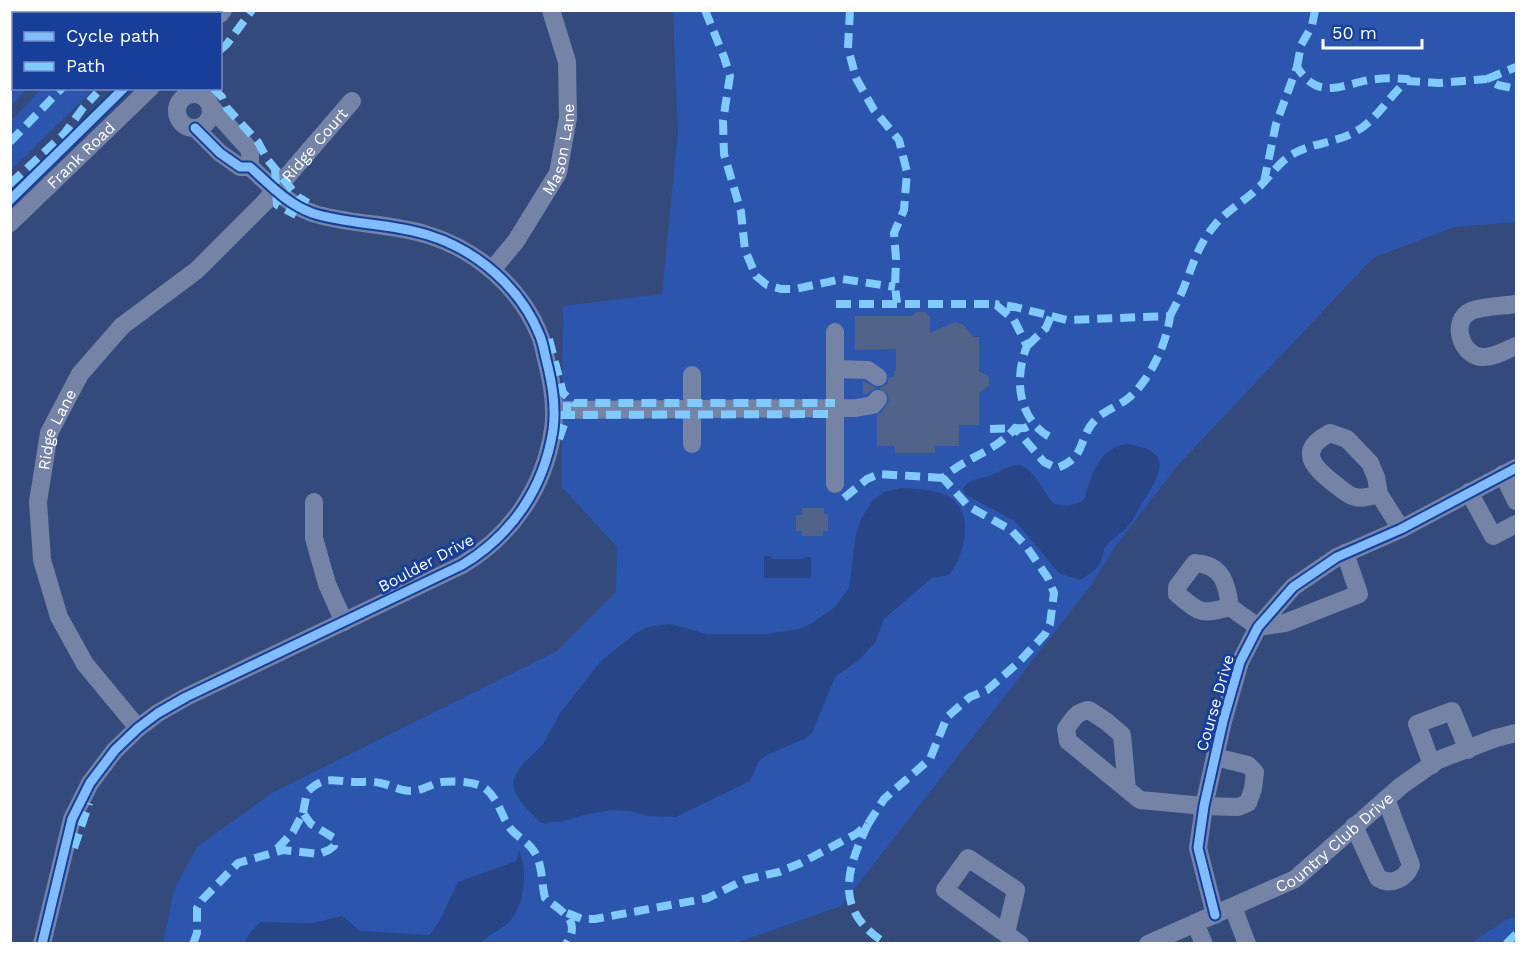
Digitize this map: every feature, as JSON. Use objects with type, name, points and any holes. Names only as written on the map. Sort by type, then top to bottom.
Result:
[{"type":"street","name":"Mason Lane","points":[[492,270],[516,242],[558,173],[568,118],[567,62],[551,10]]},
{"type":"street","name":"Frank Road","points":[[10,223],[148,90]]},
{"type":"street","name":"Boulder Drive","points":[[42,944],[72,819],[90,783],[115,750],[158,713],[186,697],[462,565],[488,547],[519,515],[539,481],[551,442],[555,410],[554,390],[540,337],[518,298],[492,270],[471,255],[438,238],[406,229],[313,213],[293,204],[250,167],[240,167],[220,153],[195,128],[186,127],[178,118],[176,94],[202,95],[210,102],[212,108],[250,150],[250,167]]},
{"type":"street","name":"Ridge Court","points":[[276,190],[352,100]]},
{"type":"street","points":[[195,128],[207,123],[211,118],[212,108]]},
{"type":"street","name":"Ridge Lane","points":[[138,728],[85,664],[59,617],[42,560],[38,502],[49,433],[80,374],[122,326],[197,270],[276,190]]},
{"type":"street","points":[[1516,304],[1472,310],[1460,321],[1459,329],[1460,336],[1469,351],[1476,356],[1485,357],[1516,346]]},
{"type":"street","points":[[835,332],[836,484]]},
{"type":"street","points":[[836,369],[868,370],[878,377]]},
{"type":"street","points":[[692,375],[692,444]]},
{"type":"street","points":[[555,410],[867,407],[873,405],[878,399]]},
{"type":"street","points":[[1510,471],[1516,501]]},
{"type":"street","name":"Course Drive","points":[[1215,915],[1198,848],[1204,806],[1223,721],[1240,662],[1258,627],[1293,587],[1345,553],[1401,529],[1510,471]]},
{"type":"street","points":[[1469,492],[1493,536],[1516,524]]},
{"type":"street","points":[[1378,494],[1401,529]]},
{"type":"street","points":[[314,502],[314,538],[327,584],[344,622]]},
{"type":"street","points":[[1230,608],[1258,627],[1285,623],[1359,594],[1345,553]]},
{"type":"street","points":[[1432,765],[1417,724],[1452,711],[1468,750]]},
{"type":"street","name":"Country Club Drive","points":[[1148,944],[1295,879],[1386,799],[1438,760],[1516,733]]},
{"type":"street","points":[[1126,789],[1140,800],[1238,807],[1248,803],[1255,772],[1248,765],[1215,757]]},
{"type":"street","points":[[1354,826],[1378,878],[1389,882],[1400,880],[1407,875],[1411,865],[1386,799]]},
{"type":"street","points":[[1233,907],[1247,944]]},
{"type":"street","points":[[1195,924],[1204,944]]},
{"type":"shaded area","points":[[11,10],[68,11],[12,12],[12,90],[25,90],[11,107]]},
{"type":"shaded area","points":[[83,10],[177,11],[176,12],[83,12]]},
{"type":"shaded area","points":[[673,11],[1516,11],[1516,222],[1454,227],[1373,258],[1178,465],[1114,548],[1092,584],[841,906],[733,944],[163,944],[174,890],[197,847],[272,793],[557,651],[616,592],[617,547],[561,486],[563,306],[662,294],[678,131]]},
{"type":"shaded area","points":[[40,90],[93,90],[11,170],[11,119]]},
{"type":"shaded area","points":[[1125,444],[1152,452],[1158,458],[1160,466],[1158,474],[1131,523],[1107,545],[1097,567],[1080,580],[1059,573],[1015,521],[966,495],[963,489],[973,480],[990,476],[1016,465],[1022,466],[1032,474],[1054,504],[1073,504],[1084,500],[1093,473],[1102,458],[1116,447]]},
{"type":"shaded area","points":[[901,488],[927,490],[951,498],[963,514],[965,536],[963,547],[949,575],[932,578],[884,619],[875,643],[859,660],[835,677],[812,733],[759,761],[750,781],[676,817],[647,816],[630,811],[611,810],[545,824],[522,804],[514,790],[513,781],[521,766],[544,743],[560,713],[601,661],[633,635],[647,627],[670,624],[707,634],[767,634],[799,629],[812,623],[835,607],[849,588],[856,534],[861,519],[873,500],[884,492]]},
{"type":"shaded area","points":[[764,556],[771,556],[772,559],[811,557],[811,578],[764,578]]},
{"type":"shaded area","points":[[519,850],[524,867],[524,886],[516,913],[511,920],[483,940],[483,943],[244,943],[250,932],[261,922],[312,923],[342,916],[360,931],[430,935],[458,882],[516,861]]},
{"type":"shaded area","points":[[1516,916],[1516,943],[1471,943],[1506,920]]},
{"type":"building","points":[[916,312],[925,312],[930,317],[930,333],[955,322],[964,325],[973,337],[979,337],[979,371],[989,377],[989,385],[979,393],[979,425],[959,425],[959,446],[935,446],[935,453],[895,453],[895,446],[877,446],[877,415],[882,412],[889,401],[888,395],[879,388],[887,384],[889,377],[894,377],[896,349],[855,350],[855,316],[912,316]]},
{"type":"building","points":[[863,381],[872,386],[877,388],[863,395]]},
{"type":"building","points":[[802,508],[824,508],[824,514],[828,514],[828,531],[823,531],[823,536],[802,536],[802,531],[796,531],[796,515],[802,515]]},
{"type":"marked path","points":[[222,48],[252,10]]},
{"type":"marked path","points":[[705,10],[730,76],[723,121],[724,154],[741,212],[745,250],[756,276],[767,285],[781,289],[795,289],[842,279],[895,287]]},
{"type":"marked path","points":[[850,10],[848,48],[856,78],[874,110],[899,140],[907,172],[904,210],[894,233],[897,303]]},
{"type":"marked path","points":[[1297,67],[1301,45],[1312,26],[1315,10]]},
{"type":"marked path","points":[[1264,182],[1276,124],[1297,67],[1313,84],[1321,87],[1338,87],[1369,80],[1392,78],[1407,79],[1407,81]]},
{"type":"marked path","points":[[1487,79],[1516,67]]},
{"type":"marked path","points":[[1170,316],[1208,233],[1291,155],[1339,139],[1363,127],[1407,81],[1439,83],[1487,79],[1498,85],[1516,89]]},
{"type":"marked path","points":[[10,142],[60,90]]},
{"type":"marked path","points":[[215,90],[222,97],[227,108],[258,142],[267,159],[298,197],[308,203]]},
{"type":"marked path","points":[[10,184],[64,134],[97,93]]},
{"type":"marked path","points":[[275,169],[277,205],[296,215]]},
{"type":"marked path","points":[[836,304],[995,304],[1014,320],[1027,346],[1023,356],[1020,379],[1022,401],[1026,411],[1040,430],[1055,440]]},
{"type":"marked path","points":[[868,824],[884,799],[930,759],[947,717],[970,697],[987,690],[1019,662],[1045,634],[1050,624],[1054,593],[1048,578],[1026,546],[1011,530],[968,506],[943,478],[999,443],[1015,428],[1044,462],[1057,468],[1067,464],[1077,453],[1089,427],[1095,420],[1126,400],[1142,384],[1161,350],[1170,316],[1067,320],[995,304]]},
{"type":"marked path","points":[[1027,346],[1046,328],[1051,316]]},
{"type":"marked path","points":[[549,339],[563,393],[574,403],[835,403]]},
{"type":"marked path","points":[[559,439],[567,416],[567,398]]},
{"type":"marked path","points":[[560,415],[835,414]]},
{"type":"marked path","points":[[990,429],[1025,428],[1034,423]]},
{"type":"marked path","points":[[844,498],[867,479],[879,474],[943,478]]},
{"type":"marked path","points":[[303,813],[307,792],[314,786],[331,780],[375,782],[411,791],[448,782],[482,786],[494,797],[510,828],[531,847],[536,855],[545,898],[563,912],[571,922],[571,936],[566,944]]},
{"type":"marked path","points":[[74,848],[89,803]]},
{"type":"marked path","points":[[193,944],[197,933],[197,908],[238,863],[283,850],[319,854],[334,846],[334,838],[311,824],[303,813],[293,832],[273,853]]},
{"type":"marked path","points":[[567,913],[582,919],[595,919],[708,898],[744,880],[779,872],[801,863],[856,834],[868,824],[854,858],[849,890],[858,918],[870,932],[887,944]]},
{"type":"marked path","points":[[1506,944],[1516,934]]},
{"type":"cycle path","points":[[10,200],[122,90]]},
{"type":"cycle path","points":[[42,944],[72,819],[90,783],[115,750],[158,713],[186,697],[462,565],[480,553],[496,539],[523,508],[542,471],[553,430],[553,390],[543,344],[532,318],[509,287],[495,273],[464,250],[428,235],[399,228],[326,217],[303,209],[279,193],[250,167],[240,167],[220,153],[195,128]]},
{"type":"cycle path","points":[[1215,915],[1198,848],[1204,806],[1223,721],[1240,662],[1258,627],[1293,587],[1337,557],[1401,529],[1516,468]]}]
